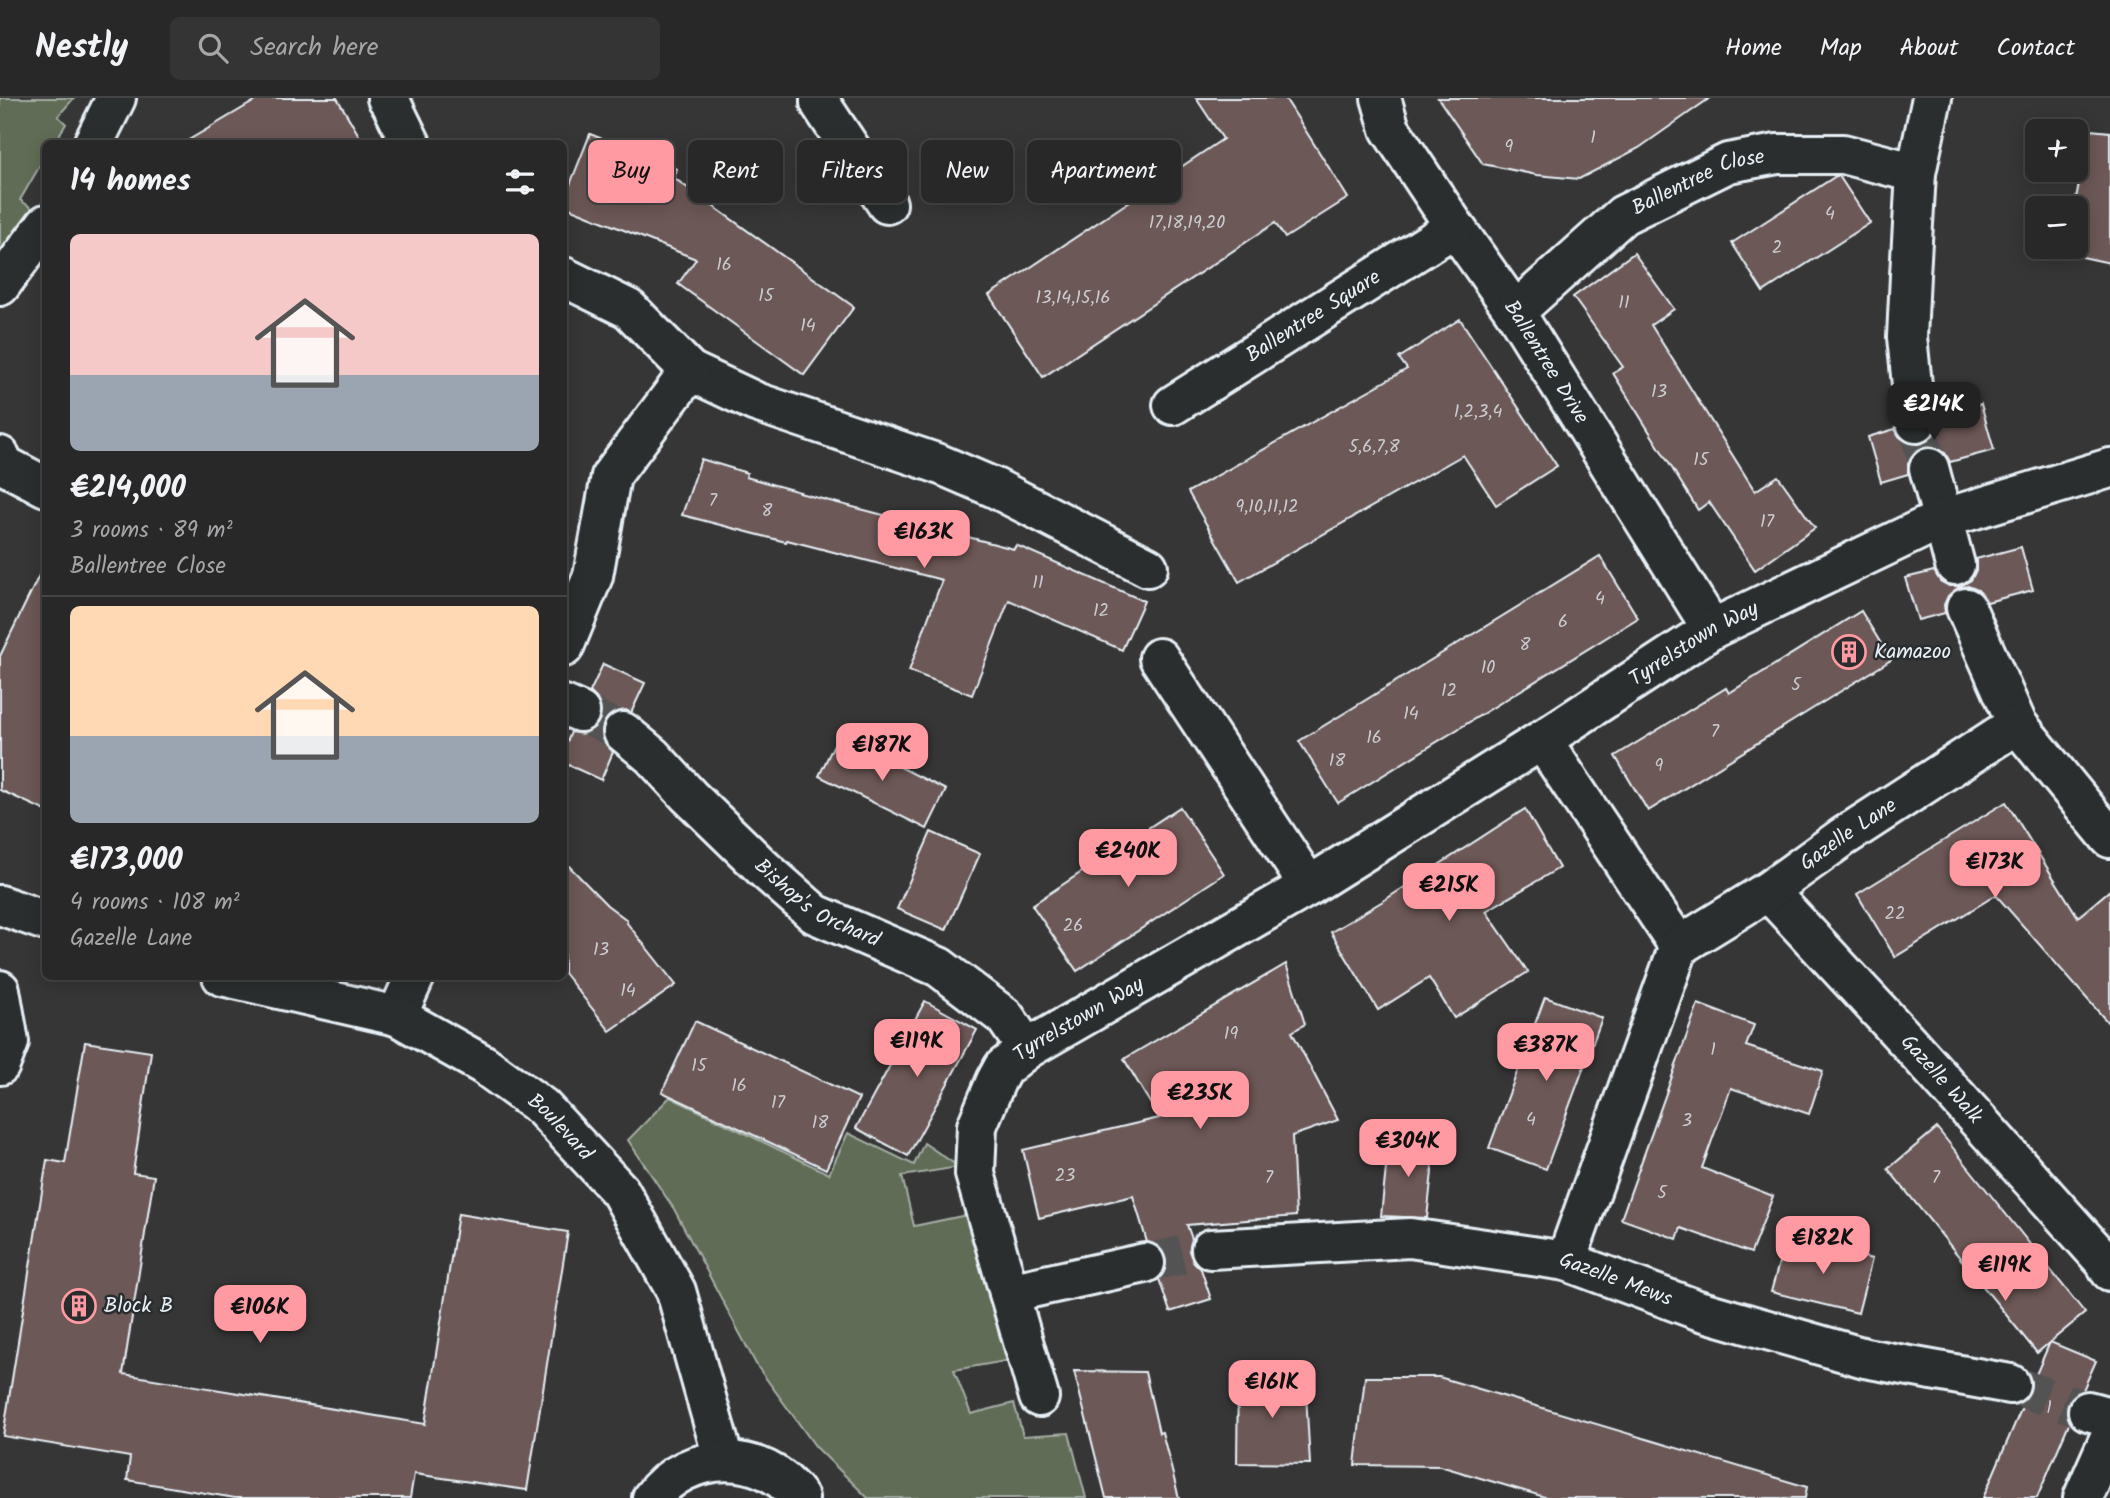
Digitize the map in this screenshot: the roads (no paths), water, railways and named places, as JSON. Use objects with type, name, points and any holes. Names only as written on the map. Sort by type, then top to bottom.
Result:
[{"type":"street","points":[[95,140],[116,98]]},
{"type":"street","points":[[387,98],[409,140]]},
{"type":"street","points":[[820,98],[820,103],[887,204]]},
{"type":"street","name":"Ballentree Drive","points":[[1381,98],[1390,129],[1515,312],[1712,629]]},
{"type":"street","points":[[1916,423],[1907,337],[1916,173],[1932,98]]},
{"type":"street","name":"Ballentree Close","points":[[1515,312],[1623,215],[1728,163],[1777,154],[1843,154],[1916,173]]},
{"type":"street","name":"Ballentree Square","points":[[1173,405],[1455,227]]},
{"type":"street","points":[[0,286],[42,229]]},
{"type":"street","points":[[567,278],[629,309],[690,371],[756,402],[939,464],[995,488],[1148,567]]},
{"type":"street","points":[[567,640],[593,576],[611,476],[690,371]]},
{"type":"street","points":[[0,456],[4,465],[42,485]]},
{"type":"street","points":[[1929,468],[1955,565]]},
{"type":"street","name":"Tyrrelstown Way","points":[[1039,1397],[975,1174],[977,1126],[1003,1068],[1027,1049],[1309,886],[1542,740],[1712,629],[1942,519],[2110,468]]},
{"type":"street","points":[[1966,608],[2017,724],[2110,838]]},
{"type":"street","points":[[1159,658],[1309,886]]},
{"type":"street","name":"Gazelle Lane","points":[[1679,946],[1768,891],[1843,837],[2017,724]]},
{"type":"street","name":"Bishop's Orchard","points":[[623,732],[652,756],[689,796],[816,914],[939,967],[1005,1017],[1027,1049]]},
{"type":"street","points":[[1542,740],[1679,946],[1566,1261]]},
{"type":"street","name":"Gazelle Walk","points":[[1768,891],[1926,1062],[2105,1262],[2110,1271]]},
{"type":"street","points":[[0,905],[42,920]]},
{"type":"street","name":"Boulevard","points":[[240,980],[397,1016],[484,1065],[542,1107],[620,1191],[676,1291],[724,1461]]},
{"type":"street","points":[[397,1016],[413,980]]},
{"type":"street","points":[[0,990],[9,1042],[0,1065]]},
{"type":"street","name":"Gazelle Mews","points":[[1211,1249],[1409,1238],[1566,1261],[1698,1310],[1865,1358],[2010,1384]]},
{"type":"street","points":[[1009,1293],[1145,1264]]},
{"type":"street","points":[[2083,1498],[2103,1421]]},
{"type":"street","points":[[652,1498],[659,1488],[681,1472],[702,1463],[724,1461],[750,1464],[774,1474],[799,1498]]},
{"type":"tunnel","points":[[1916,423],[1929,468]]},
{"type":"tunnel","points":[[580,712],[623,732]]},
{"type":"tunnel","points":[[1145,1263],[1211,1249]]},
{"type":"tunnel","points":[[2010,1384],[2088,1411]]},
{"type":"place","name":"Kamazoo","points":[[1849,652]]},
{"type":"place","name":"Block B","points":[[79,1306]]}]
